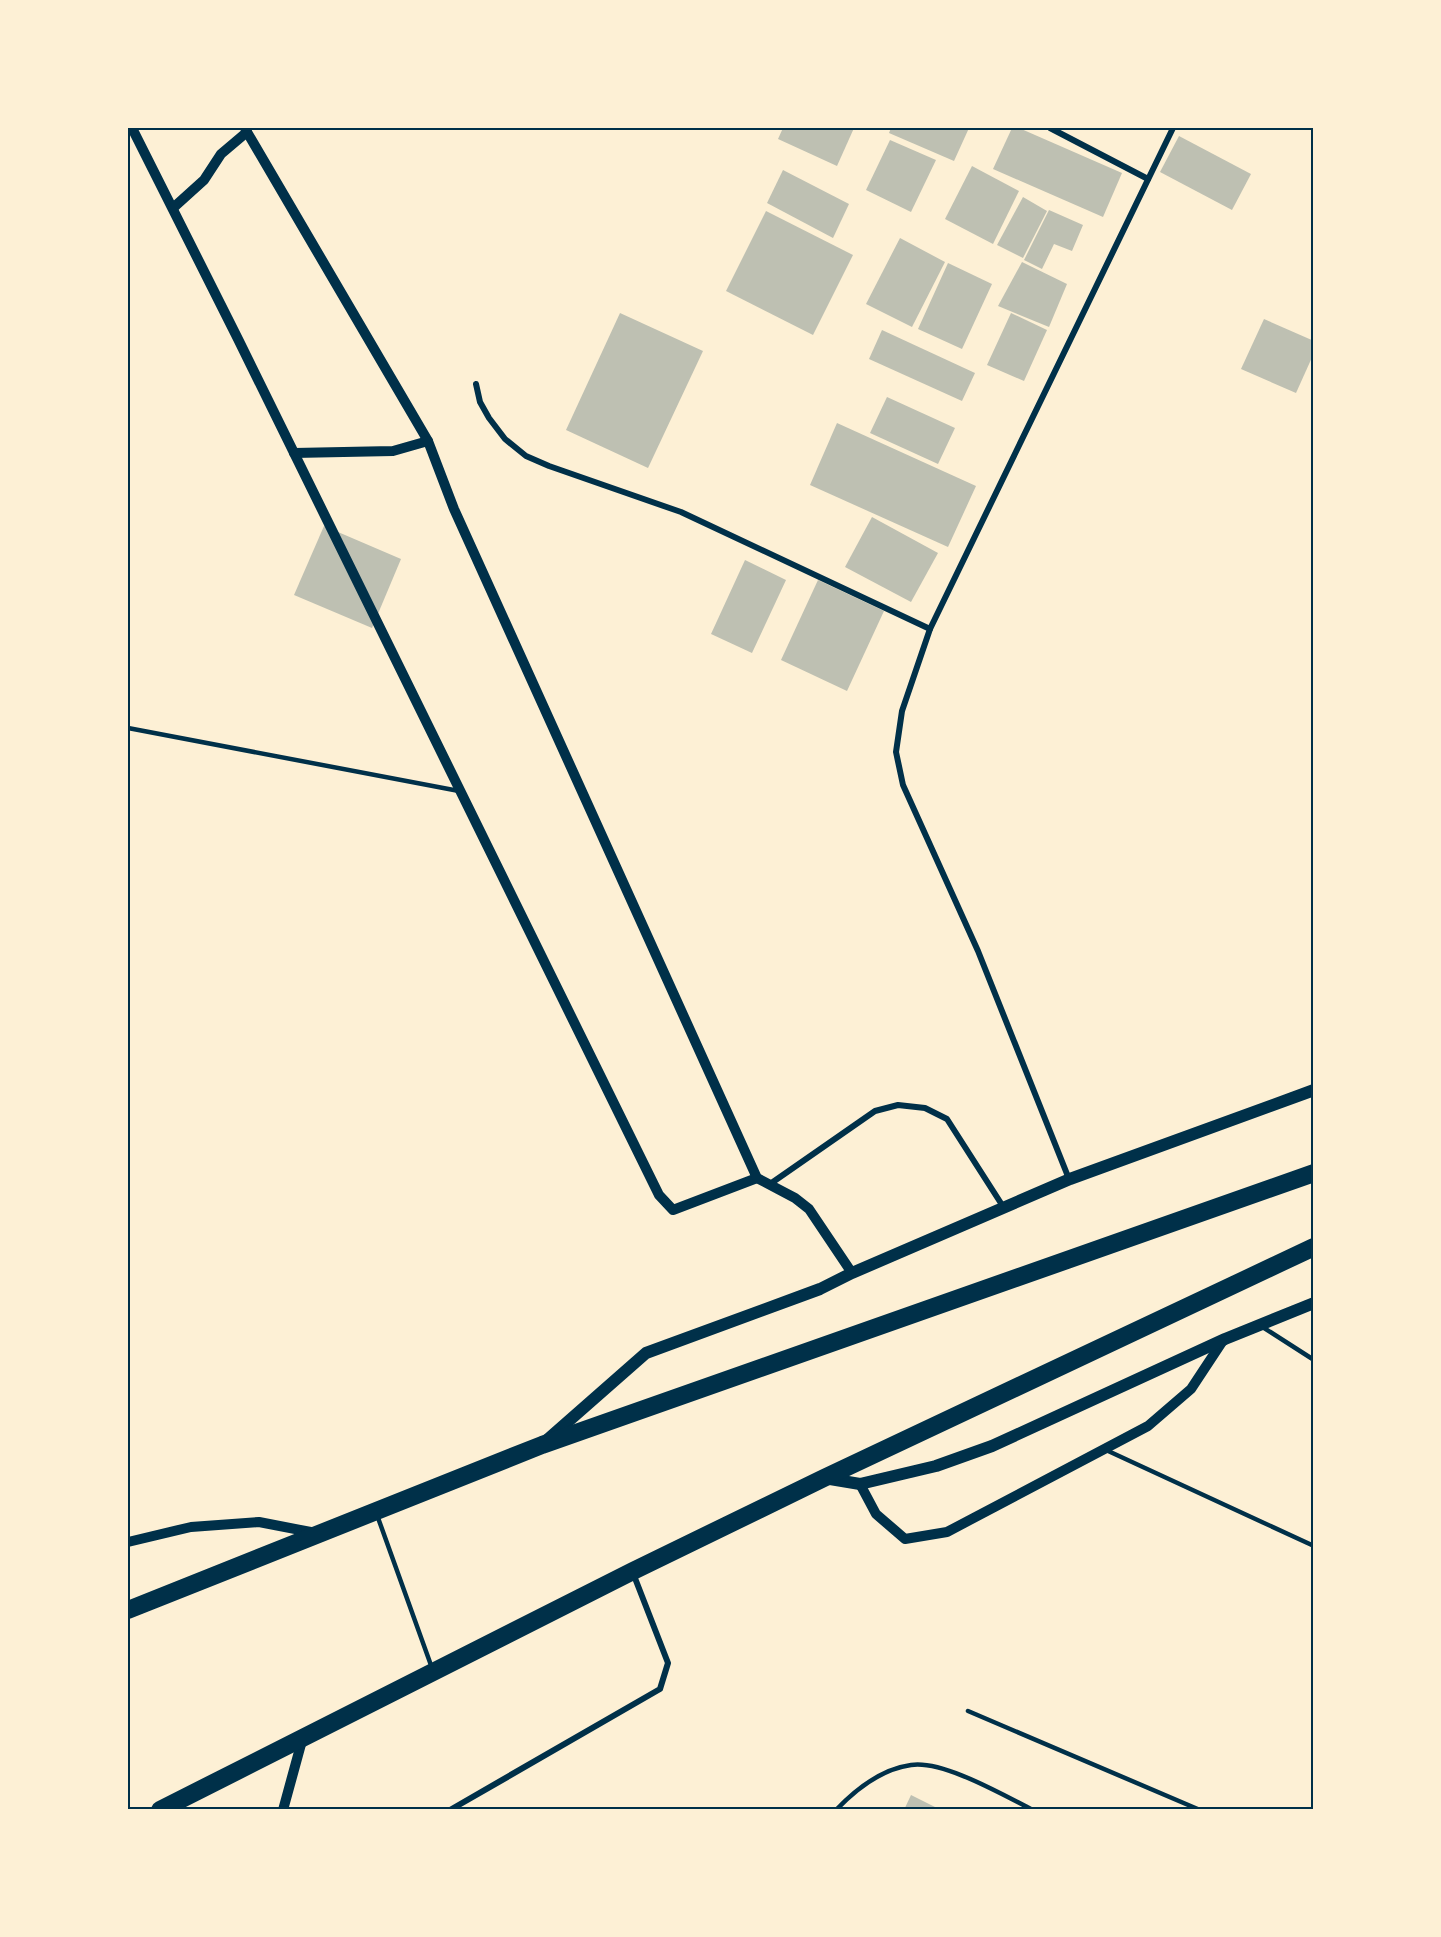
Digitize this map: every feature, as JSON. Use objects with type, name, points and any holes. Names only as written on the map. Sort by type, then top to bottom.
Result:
[{"type":"highway","points":[[128,1610],[542,1445],[1314,1173]]},
{"type":"highway","points":[[160,1809],[633,1571],[824,1478],[1314,1247]]},
{"type":"main road","points":[[542,1445],[646,1353],[820,1289],[1070,1179],[1314,1090]]},
{"type":"main road","points":[[824,1478],[860,1484],[936,1466],[992,1446],[1225,1339],[1314,1303]]},
{"type":"street","points":[[132,128],[659,1195],[673,1210],[756,1178]]},
{"type":"street","points":[[1050,128],[1148,179]]},
{"type":"street","points":[[1070,1179],[978,951],[903,785],[896,752],[902,711],[930,630],[1173,128]]},
{"type":"street","points":[[173,208],[204,180],[221,154],[246,130],[428,441],[459,520],[756,1178],[795,1198],[812,1211],[852,1273]]},
{"type":"street","points":[[476,384],[480,402],[489,418],[504,439],[526,456],[681,512],[930,630]]},
{"type":"street","points":[[294,453],[393,451],[428,441]]},
{"type":"street","points":[[769,1184],[875,1111],[898,1106],[916,1107],[925,1108],[947,1119],[1004,1208]]},
{"type":"street","points":[[860,1484],[876,1514],[905,1539],[947,1532],[1148,1426],[1191,1389],[1225,1339]]},
{"type":"street","points":[[128,1542],[191,1527],[259,1522],[320,1533]]},
{"type":"street","points":[[450,1809],[660,1689],[668,1663],[633,1571]]},
{"type":"street","points":[[283,1809],[303,1736]]},
{"type":"lane","points":[[128,728],[459,791]]},
{"type":"lane","points":[[1259,1325],[1314,1360]]},
{"type":"lane","points":[[1104,1449],[1314,1546]]},
{"type":"lane","points":[[375,1512],[433,1670]]},
{"type":"lane","points":[[968,1711],[1200,1809]]},
{"type":"lane","points":[[836,1809],[880,1774],[913,1764],[951,1770],[1033,1809]]},
{"type":"building","points":[[783,128],[854,128],[837,166],[778,139]]},
{"type":"building","points":[[891,128],[969,128],[954,161],[889,133]]},
{"type":"building","points":[[1012,128],[1019,128],[1122,173],[1103,217],[993,169]]},
{"type":"building","points":[[1179,136],[1251,174],[1232,210],[1160,172]]},
{"type":"building","points":[[890,140],[936,160],[911,212],[866,190]]},
{"type":"building","points":[[972,166],[1019,191],[993,244],[945,219]]},
{"type":"building","points":[[783,170],[849,204],[833,238],[767,203]]},
{"type":"building","points":[[1023,197],[1047,211],[1023,258],[997,245]]},
{"type":"building","points":[[1049,210],[1083,225],[1072,251],[1054,244],[1042,269],[1024,260]]},
{"type":"building","points":[[766,211],[853,255],[813,335],[726,291]]},
{"type":"building","points":[[900,238],[945,262],[912,327],[866,304]]},
{"type":"building","points":[[1022,262],[1067,284],[1049,327],[998,306]]},
{"type":"building","points":[[948,263],[992,284],[962,349],[918,329]]},
{"type":"building","points":[[620,313],[703,351],[648,468],[566,430]]},
{"type":"building","points":[[1011,313],[1047,330],[1024,381],[987,365]]},
{"type":"building","points":[[1264,319],[1314,341],[1314,353],[1296,393],[1241,369]]},
{"type":"building","points":[[882,330],[975,373],[962,401],[869,359]]},
{"type":"building","points":[[887,397],[955,428],[938,464],[870,433]]},
{"type":"building","points":[[837,423],[976,486],[948,547],[810,485]]},
{"type":"building","points":[[872,517],[938,553],[911,602],[845,567]]},
{"type":"building","points":[[324,526],[401,559],[372,628],[294,595]]},
{"type":"building","points":[[745,560],[786,580],[752,653],[711,634]]},
{"type":"building","points":[[818,580],[884,611],[847,691],[781,660]]},
{"type":"building","points":[[911,1795],[941,1810],[904,1810]]}]
